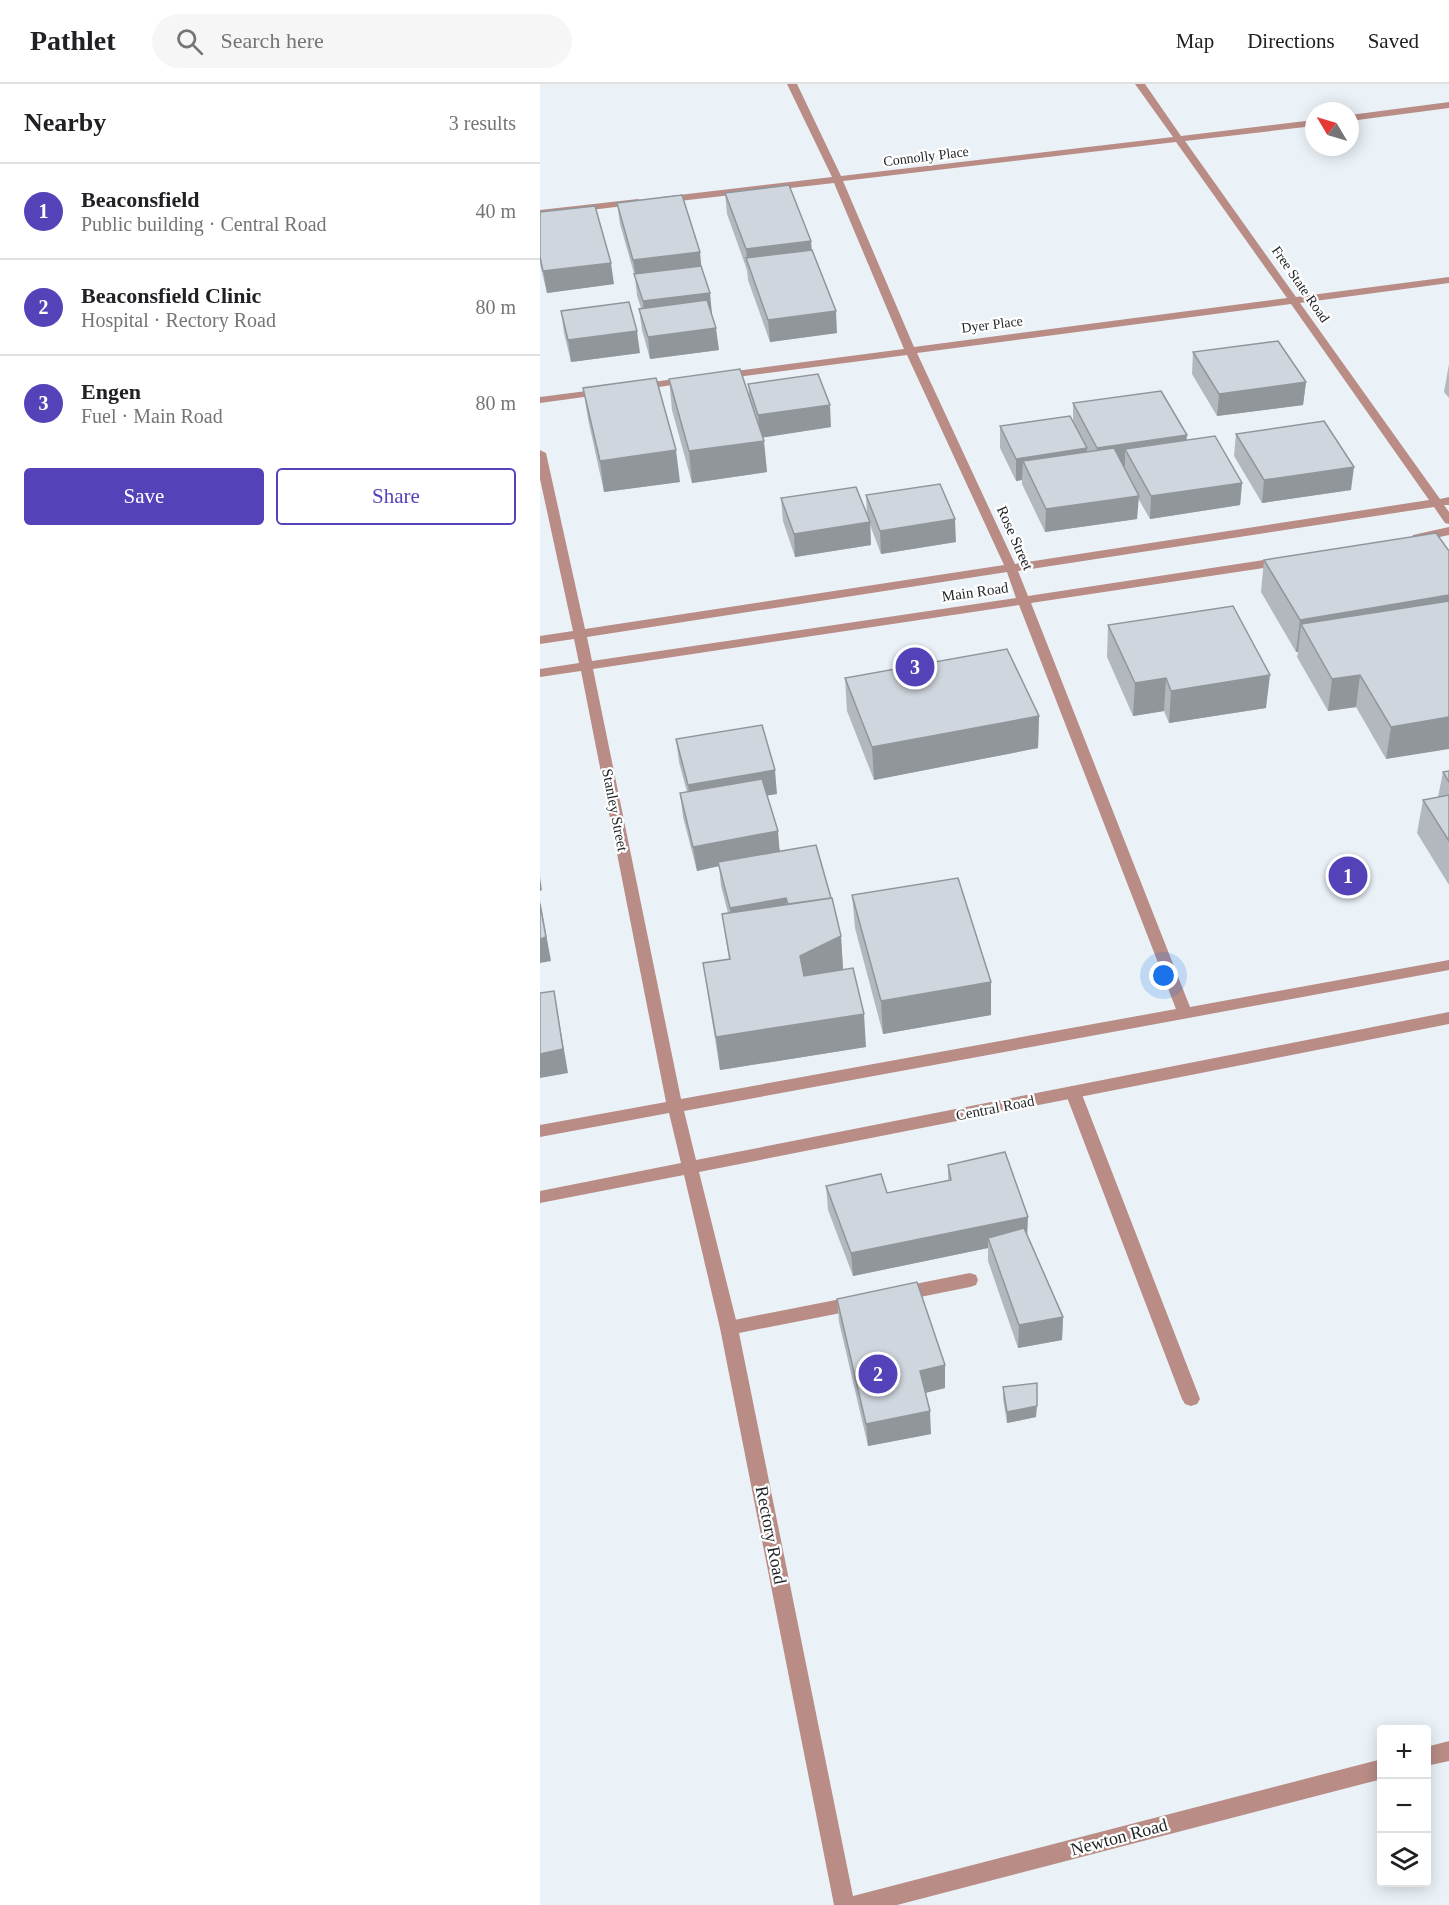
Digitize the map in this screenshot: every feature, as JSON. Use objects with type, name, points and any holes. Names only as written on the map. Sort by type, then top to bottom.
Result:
[{"type":"street","name":"Rose Street","points":[[792,84],[838,180],[910,350],[1011,568],[1185,1014]]},
{"type":"street","name":"Free State Road","points":[[1140,84],[1182,140],[1449,520]]},
{"type":"street","points":[[1359,117],[1449,105]]},
{"type":"street","name":"Connolly Place","points":[[655,200],[1305,124]]},
{"type":"street","points":[[540,213],[643,202]]},
{"type":"street","name":"Dyer Place","points":[[540,400],[1449,280]]},
{"type":"street","name":"Stanley Street","points":[[540,453],[580,635],[675,1106],[690,1167]]},
{"type":"street","name":"Main Road","points":[[540,640],[1449,501]]},
{"type":"street","points":[[1407,540],[1449,531]]},
{"type":"street","name":"Main Road","points":[[540,674],[1294,560]]},
{"type":"street","points":[[540,1131],[1449,965]]},
{"type":"street","name":"Central Road","points":[[540,1197],[1449,1018]]},
{"type":"street","points":[[1073,1092],[1191,1399]]},
{"type":"street","name":"Rectory Road","points":[[690,1167],[729,1328],[844,1905]]},
{"type":"street","points":[[729,1328],[970,1280]]},
{"type":"street","points":[[1431,1756],[1449,1751]]},
{"type":"street","name":"Newton Road","points":[[857,1905],[1377,1770]]},
{"type":"building","points":[[789,185],[811,241],[746,249],[725,193]]},
{"type":"building","points":[[682,195],[700,252],[633,260],[617,203]]},
{"type":"building","points":[[595,206],[611,263],[543,271],[540,257],[540,212]]},
{"type":"building","points":[[812,250],[836,311],[768,320],[746,258]]},
{"type":"building","points":[[701,266],[710,293],[643,301],[634,274]]},
{"type":"building","points":[[707,300],[716,328],[648,337],[639,309]]},
{"type":"building","points":[[629,302],[637,331],[568,340],[561,311]]},
{"type":"building","points":[[1278,341],[1306,382],[1219,394],[1193,352]]},
{"type":"building","points":[[740,369],[764,441],[689,451],[669,379]]},
{"type":"building","points":[[818,374],[830,405],[758,415],[748,384]]},
{"type":"building","points":[[656,378],[676,450],[600,461],[583,388]]},
{"type":"building","points":[[1161,391],[1187,435],[1097,448],[1073,403]]},
{"type":"building","points":[[1070,416],[1087,448],[1016,459],[1000,426]]},
{"type":"building","points":[[1324,421],[1354,467],[1264,480],[1236,434]]},
{"type":"building","points":[[1215,436],[1242,483],[1151,496],[1125,449]]},
{"type":"building","points":[[1114,448],[1139,496],[1046,509],[1023,461]]},
{"type":"building","points":[[940,484],[955,519],[880,531],[866,495]]},
{"type":"building","points":[[856,487],[870,522],[794,534],[781,498]]},
{"type":"building","points":[[1436,533],[1449,551],[1449,595],[1300,620],[1264,560]]},
{"type":"building","points":[[1449,601],[1449,717],[1391,727],[1360,675],[1332,679],[1301,624]]},
{"type":"building","points":[[1233,606],[1270,675],[1171,691],[1166,678],[1135,683],[1108,625]]},
{"type":"building","points":[[1007,649],[1039,716],[872,747],[845,678]]},
{"type":"building","points":[[762,725],[775,770],[688,785],[676,739]]},
{"type":"building","points":[[1449,771],[1449,782],[1443,772]]},
{"type":"building","points":[[762,779],[778,831],[693,847],[680,793]]},
{"type":"building","points":[[1449,795],[1449,841],[1423,800]]},
{"type":"building","points":[[816,845],[831,898],[788,904],[786,898],[730,908],[718,862]]},
{"type":"building","points":[[958,878],[991,982],[881,1001],[852,895]]},
{"type":"building","points":[[832,898],[841,936],[800,956],[804,976],[853,968],[864,1014],[716,1037],[703,963],[730,959],[722,914]]},
{"type":"building","points":[[540,904],[546,937],[540,939]]},
{"type":"building","points":[[554,991],[563,1049],[540,1054],[540,993]]},
{"type":"building","points":[[1005,1152],[1028,1217],[851,1253],[826,1186],[881,1174],[887,1193],[951,1180],[948,1165]]},
{"type":"building","points":[[1024,1228],[1063,1317],[1019,1325],[988,1238]]},
{"type":"building","points":[[917,1282],[945,1365],[920,1371],[930,1411],[866,1424],[837,1299]]},
{"type":"building","points":[[1037,1383],[1037,1406],[1007,1412],[1003,1387]]},
{"type":"place","name":"Engen","points":[[915,667]]},
{"type":"place","name":"Beaconsfield","points":[[1348,876]]},
{"type":"place","name":"Beaconsfield Clinic","points":[[878,1374]]}]
